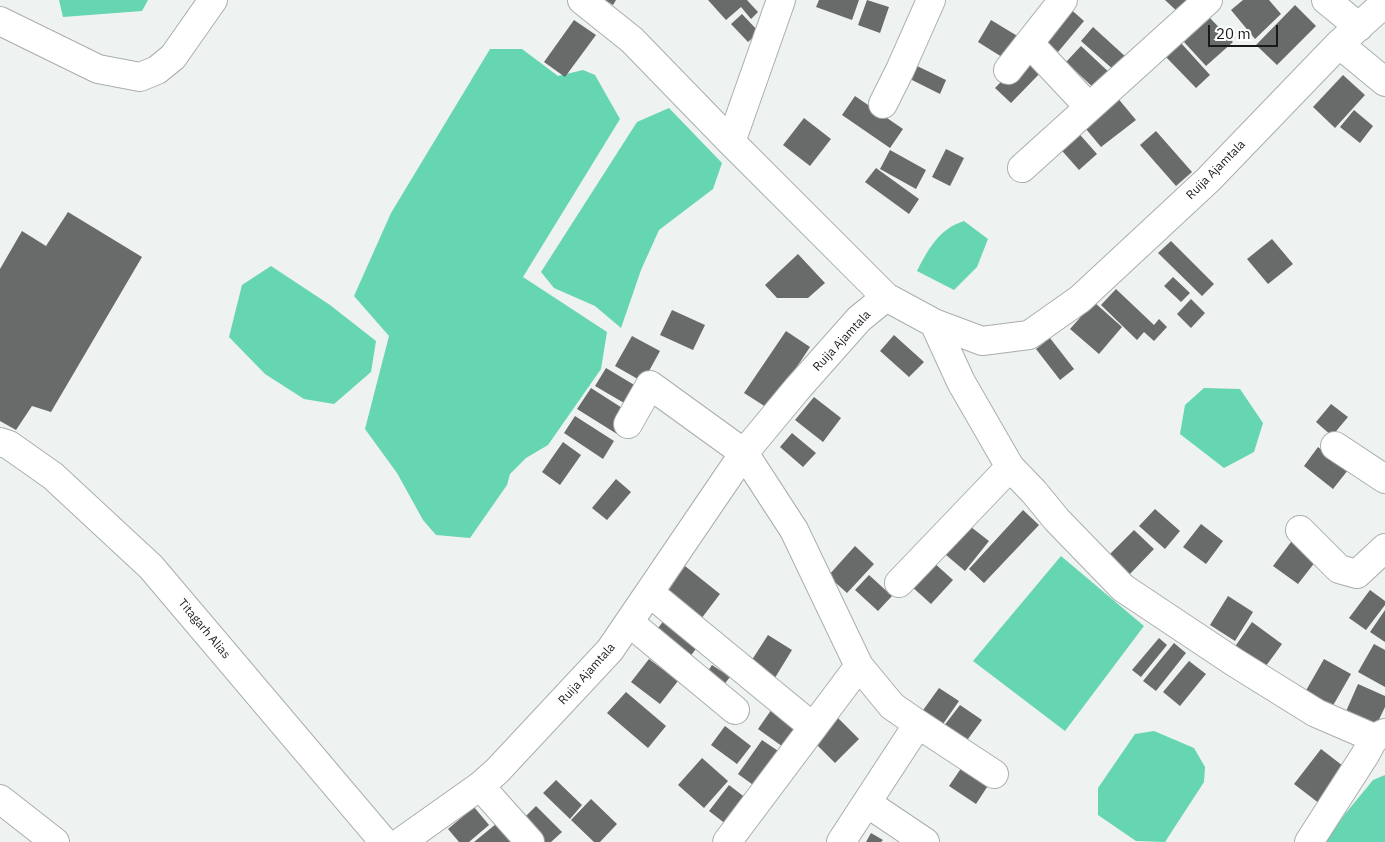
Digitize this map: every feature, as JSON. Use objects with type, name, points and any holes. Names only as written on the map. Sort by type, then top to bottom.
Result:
[{"type":"street","points":[[0,21],[98,69],[140,77],[157,70],[173,57],[213,0]]},
{"type":"street","points":[[582,0],[632,40],[886,297]]},
{"type":"street","points":[[731,142],[781,0]]},
{"type":"street","points":[[883,104],[931,0]]},
{"type":"street","points":[[1008,70],[1063,0]]},
{"type":"street","points":[[1022,168],[1208,0]]},
{"type":"street","points":[[1326,0],[1349,35],[1385,82]]},
{"type":"street","name":"Ruija Ajamtala","points":[[400,842],[480,786],[610,650],[744,453],[859,319],[886,297],[934,324],[982,340],[1029,335],[1080,299],[1201,187],[1349,35],[1385,3]]},
{"type":"street","points":[[1029,43],[1089,108]]},
{"type":"street","points":[[934,324],[961,382],[1010,467],[1057,520],[1123,588],[1234,662],[1316,713],[1380,735],[1309,842]]},
{"type":"street","points":[[628,424],[650,385],[744,453],[794,530],[860,666],[892,706],[994,774]]},
{"type":"street","name":"Titagarh Alias","points":[[0,442],[9,445],[54,476],[151,567],[384,842]]},
{"type":"street","points":[[1335,446],[1385,479]]},
{"type":"street","points":[[898,583],[1010,467]]},
{"type":"street","points":[[1300,530],[1339,569],[1357,574],[1385,548]]},
{"type":"street","points":[[650,593],[813,727]]},
{"type":"street","points":[[630,623],[735,710]]},
{"type":"street","points":[[726,842],[860,666]]},
{"type":"street","points":[[841,842],[918,724]]},
{"type":"street","points":[[480,786],[530,842]]},
{"type":"street","points":[[0,799],[55,842]]},
{"type":"street","points":[[867,803],[925,842]]},
{"type":"shaded area","points":[[59,0],[148,0],[142,11],[63,17]]},
{"type":"shaded area","points":[[490,49],[522,49],[558,76],[583,70],[595,75],[620,119],[523,277],[607,332],[601,369],[548,445],[526,458],[510,474],[507,485],[470,538],[436,535],[423,520],[397,473],[365,429],[389,336],[354,296],[391,213]]},
{"type":"shaded area","points":[[669,108],[722,163],[713,189],[659,230],[641,270],[621,328],[595,306],[554,288],[541,272],[637,122]]},
{"type":"shaded area","points":[[964,221],[988,239],[977,267],[954,290],[917,271],[941,234]]},
{"type":"shaded area","points":[[271,266],[330,305],[376,341],[371,372],[334,404],[304,399],[265,374],[229,337],[242,285]]},
{"type":"shaded area","points":[[1204,388],[1240,389],[1263,423],[1254,452],[1224,468],[1180,434],[1185,405]]},
{"type":"shaded area","points":[[1061,556],[1144,626],[1065,731],[973,661]]},
{"type":"shaded area","points":[[1154,731],[1194,748],[1205,767],[1204,782],[1165,842],[1136,841],[1098,815],[1098,788],[1135,734]]},
{"type":"shaded area","points":[[1385,775],[1385,842],[1322,842],[1373,780]]},
{"type":"building","points":[[605,0],[616,0],[613,5]]},
{"type":"building","points":[[708,0],[747,0],[758,12],[751,19],[741,7],[726,20]]},
{"type":"building","points":[[819,0],[859,0],[852,20],[816,7]]},
{"type":"building","points":[[867,0],[889,7],[880,33],[858,25]]},
{"type":"building","points":[[1165,0],[1195,0],[1181,15]]},
{"type":"building","points":[[1243,0],[1269,0],[1281,14],[1255,39],[1231,10]]},
{"type":"building","points":[[1295,5],[1316,26],[1277,65],[1256,45]]},
{"type":"building","points":[[1067,6],[1084,21],[1058,52],[1041,38]]},
{"type":"building","points":[[742,14],[759,32],[748,42],[731,24]]},
{"type":"building","points":[[1210,18],[1233,42],[1206,66],[1184,42]]},
{"type":"building","points":[[574,20],[596,35],[565,77],[544,62]]},
{"type":"building","points":[[991,20],[1024,40],[1010,62],[978,42]]},
{"type":"building","points":[[1093,27],[1127,58],[1115,71],[1081,41]]},
{"type":"building","points":[[1181,43],[1210,75],[1196,88],[1166,57]]},
{"type":"building","points":[[1081,46],[1112,75],[1097,91],[1066,62]]},
{"type":"building","points":[[1030,52],[1046,67],[1011,103],[995,88]]},
{"type":"building","points":[[913,64],[946,80],[940,94],[906,77]]},
{"type":"building","points":[[1343,75],[1365,95],[1335,128],[1313,107]]},
{"type":"building","points":[[855,96],[903,129],[890,148],[842,115]]},
{"type":"building","points":[[1116,96],[1136,120],[1101,147],[1081,123]]},
{"type":"building","points":[[1354,110],[1373,126],[1360,143],[1340,127]]},
{"type":"building","points":[[804,118],[831,139],[810,166],[783,145]]},
{"type":"building","points":[[1074,128],[1097,154],[1079,170],[1056,144]]},
{"type":"building","points":[[1156,131],[1192,172],[1176,186],[1140,145]]},
{"type":"building","points":[[946,149],[964,158],[950,186],[932,177]]},
{"type":"building","points":[[890,150],[926,170],[916,189],[880,169]]},
{"type":"building","points":[[876,168],[919,199],[909,214],[865,182]]},
{"type":"building","points":[[68,212],[142,257],[51,412],[32,406],[16,430],[0,421],[0,269],[22,231],[46,246]]},
{"type":"building","points":[[1272,239],[1293,264],[1268,284],[1247,259]]},
{"type":"building","points":[[1171,241],[1214,284],[1202,296],[1158,253]]},
{"type":"building","points":[[798,254],[825,283],[808,298],[777,298],[765,285]]},
{"type":"building","points":[[1173,277],[1190,293],[1181,302],[1164,286]]},
{"type":"building","points":[[1116,289],[1154,325],[1159,319],[1167,327],[1154,341],[1144,332],[1137,340],[1101,305]]},
{"type":"building","points":[[1191,299],[1205,313],[1191,328],[1177,314]]},
{"type":"building","points":[[1094,302],[1122,327],[1099,354],[1070,329]]},
{"type":"building","points":[[672,310],[705,325],[693,350],[660,335]]},
{"type":"building","points":[[786,331],[810,347],[769,409],[744,393]]},
{"type":"building","points":[[894,335],[924,362],[909,377],[880,351]]},
{"type":"building","points":[[632,336],[660,351],[643,382],[615,366]]},
{"type":"building","points":[[1050,338],[1074,369],[1060,380],[1036,349]]},
{"type":"building","points":[[606,368],[641,389],[631,407],[595,386]]},
{"type":"building","points":[[591,388],[630,413],[617,434],[577,409]]},
{"type":"building","points":[[814,397],[841,418],[823,442],[795,420]]},
{"type":"building","points":[[1331,404],[1348,417],[1332,436],[1316,422]]},
{"type":"building","points":[[575,416],[614,441],[603,459],[564,433]]},
{"type":"building","points":[[792,433],[816,453],[803,467],[780,447]]},
{"type":"building","points":[[563,442],[581,455],[560,485],[542,472]]},
{"type":"building","points":[[1318,447],[1348,470],[1333,489],[1304,466]]},
{"type":"building","points":[[616,479],[631,492],[607,520],[592,508]]},
{"type":"building","points":[[1155,509],[1180,531],[1165,549],[1139,526]]},
{"type":"building","points":[[1023,510],[1039,525],[984,583],[969,569]]},
{"type":"building","points":[[962,520],[989,541],[965,571],[939,549]]},
{"type":"building","points":[[1201,524],[1223,541],[1206,564],[1183,547]]},
{"type":"building","points":[[1134,530],[1154,549],[1128,576],[1107,557]]},
{"type":"building","points":[[1294,538],[1319,557],[1298,584],[1273,566]]},
{"type":"building","points":[[855,546],[874,564],[847,593],[828,576]]},
{"type":"building","points":[[932,561],[953,580],[931,604],[910,585]]},
{"type":"building","points":[[685,566],[720,594],[698,623],[662,595]]},
{"type":"building","points":[[869,575],[892,596],[878,611],[855,590]]},
{"type":"building","points":[[1370,590],[1385,601],[1385,605],[1366,630],[1349,618]]},
{"type":"building","points":[[1228,596],[1253,612],[1235,641],[1210,625]]},
{"type":"building","points":[[1385,610],[1385,642],[1370,632]]},
{"type":"building","points":[[668,615],[702,641],[686,662],[652,636]]},
{"type":"building","points":[[1252,622],[1282,644],[1263,670],[1234,648]]},
{"type":"building","points":[[768,635],[792,650],[773,681],[748,666]]},
{"type":"building","points":[[1159,638],[1167,645],[1141,677],[1132,670]]},
{"type":"building","points":[[1174,643],[1186,653],[1156,691],[1143,681]]},
{"type":"building","points":[[1374,644],[1385,650],[1385,687],[1358,672]]},
{"type":"building","points":[[649,659],[678,681],[660,704],[631,682]]},
{"type":"building","points":[[1324,659],[1351,674],[1331,709],[1304,694]]},
{"type":"building","points":[[1189,661],[1206,674],[1180,706],[1163,692]]},
{"type":"building","points":[[712,665],[730,677],[719,691],[702,680]]},
{"type":"building","points":[[1358,684],[1385,696],[1385,707],[1374,730],[1344,716]]},
{"type":"building","points":[[939,688],[959,701],[941,727],[921,713]]},
{"type":"building","points":[[626,692],[666,726],[648,748],[607,713]]},
{"type":"building","points":[[960,705],[982,720],[965,743],[943,727]]},
{"type":"building","points":[[774,706],[802,726],[786,749],[758,729]]},
{"type":"building","points":[[837,717],[859,739],[835,763],[813,741]]},
{"type":"building","points":[[725,726],[751,746],[737,764],[711,745]]},
{"type":"building","points":[[762,740],[787,757],[763,792],[738,774]]},
{"type":"building","points":[[1321,749],[1347,769],[1320,804],[1294,784]]},
{"type":"building","points":[[702,758],[728,781],[704,808],[678,785]]},
{"type":"building","points":[[964,764],[991,781],[976,804],[949,786]]},
{"type":"building","points":[[556,780],[582,805],[570,819],[543,793]]},
{"type":"building","points":[[729,785],[751,802],[731,828],[709,811]]},
{"type":"building","points":[[591,799],[617,824],[600,842],[594,842],[571,820]]},
{"type":"building","points":[[536,806],[562,832],[551,842],[537,842],[519,823]]},
{"type":"building","points":[[474,807],[489,825],[469,842],[459,842],[448,829]]},
{"type":"building","points":[[496,824],[511,842],[474,842]]},
{"type":"building","points":[[871,833],[883,840],[881,842],[866,842]]}]
